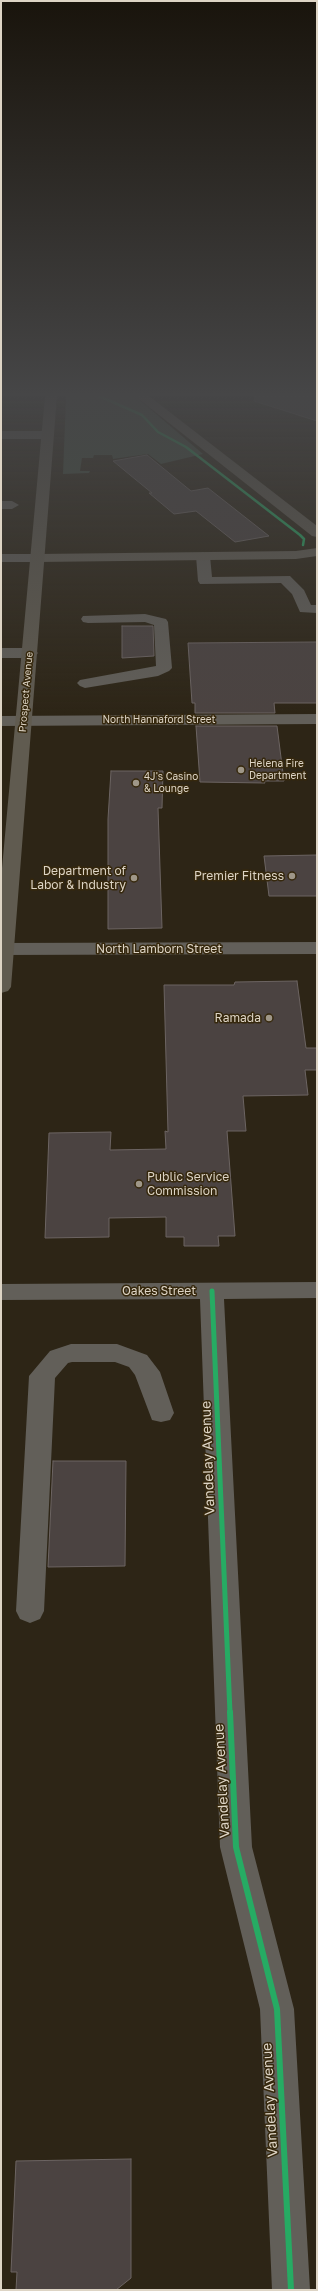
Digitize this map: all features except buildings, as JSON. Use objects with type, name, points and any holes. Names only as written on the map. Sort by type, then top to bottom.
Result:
[{"type":"highway","name":"Prospect Avenue","points":[[1,987],[7,839],[24,720],[42,503]]},
{"type":"highway","points":[[278,503],[317,533]]},
{"type":"main road","points":[[38,558],[296,555],[317,552]]},
{"type":"street","points":[[202,556],[205,581],[285,578],[299,593],[305,609],[317,609]]},
{"type":"street","points":[[1,558],[38,558]]},
{"type":"street","points":[[88,619],[145,618],[161,622],[164,668]]},
{"type":"street","points":[[1,653],[30,653]]},
{"type":"street","name":"North Hannaford Street","points":[[1,721],[317,719]]},
{"type":"street","name":"North Lamborn Street","points":[[2,950],[317,948]]},
{"type":"street","name":"Oakes Street","points":[[1,1292],[317,1290]]},
{"type":"street","name":"Vandelay Avenue","points":[[212,1291],[236,1847],[277,2009],[291,2290]]},
{"type":"street","points":[[30,1612],[42,1376],[59,1357],[71,1352],[117,1354],[138,1361],[147,1372],[160,1413]]},
{"type":"cycle path","points":[[258,503],[300,535],[304,539],[303,545]]},
{"type":"cycle path","points":[[212,1291],[236,1847],[277,2009],[291,2290]]},
{"type":"place","name":"Helena Fire Department","points":[[241,770]]},
{"type":"place","name":"4J's Casino & Lounge","points":[[136,783]]},
{"type":"place","name":"Premier Fitness","points":[[292,876]]},
{"type":"place","name":"Department of Labor & Industry","points":[[134,878]]},
{"type":"place","name":"Ramada","points":[[269,1018]]},
{"type":"place","name":"Public Service Commission","points":[[139,1184]]}]
